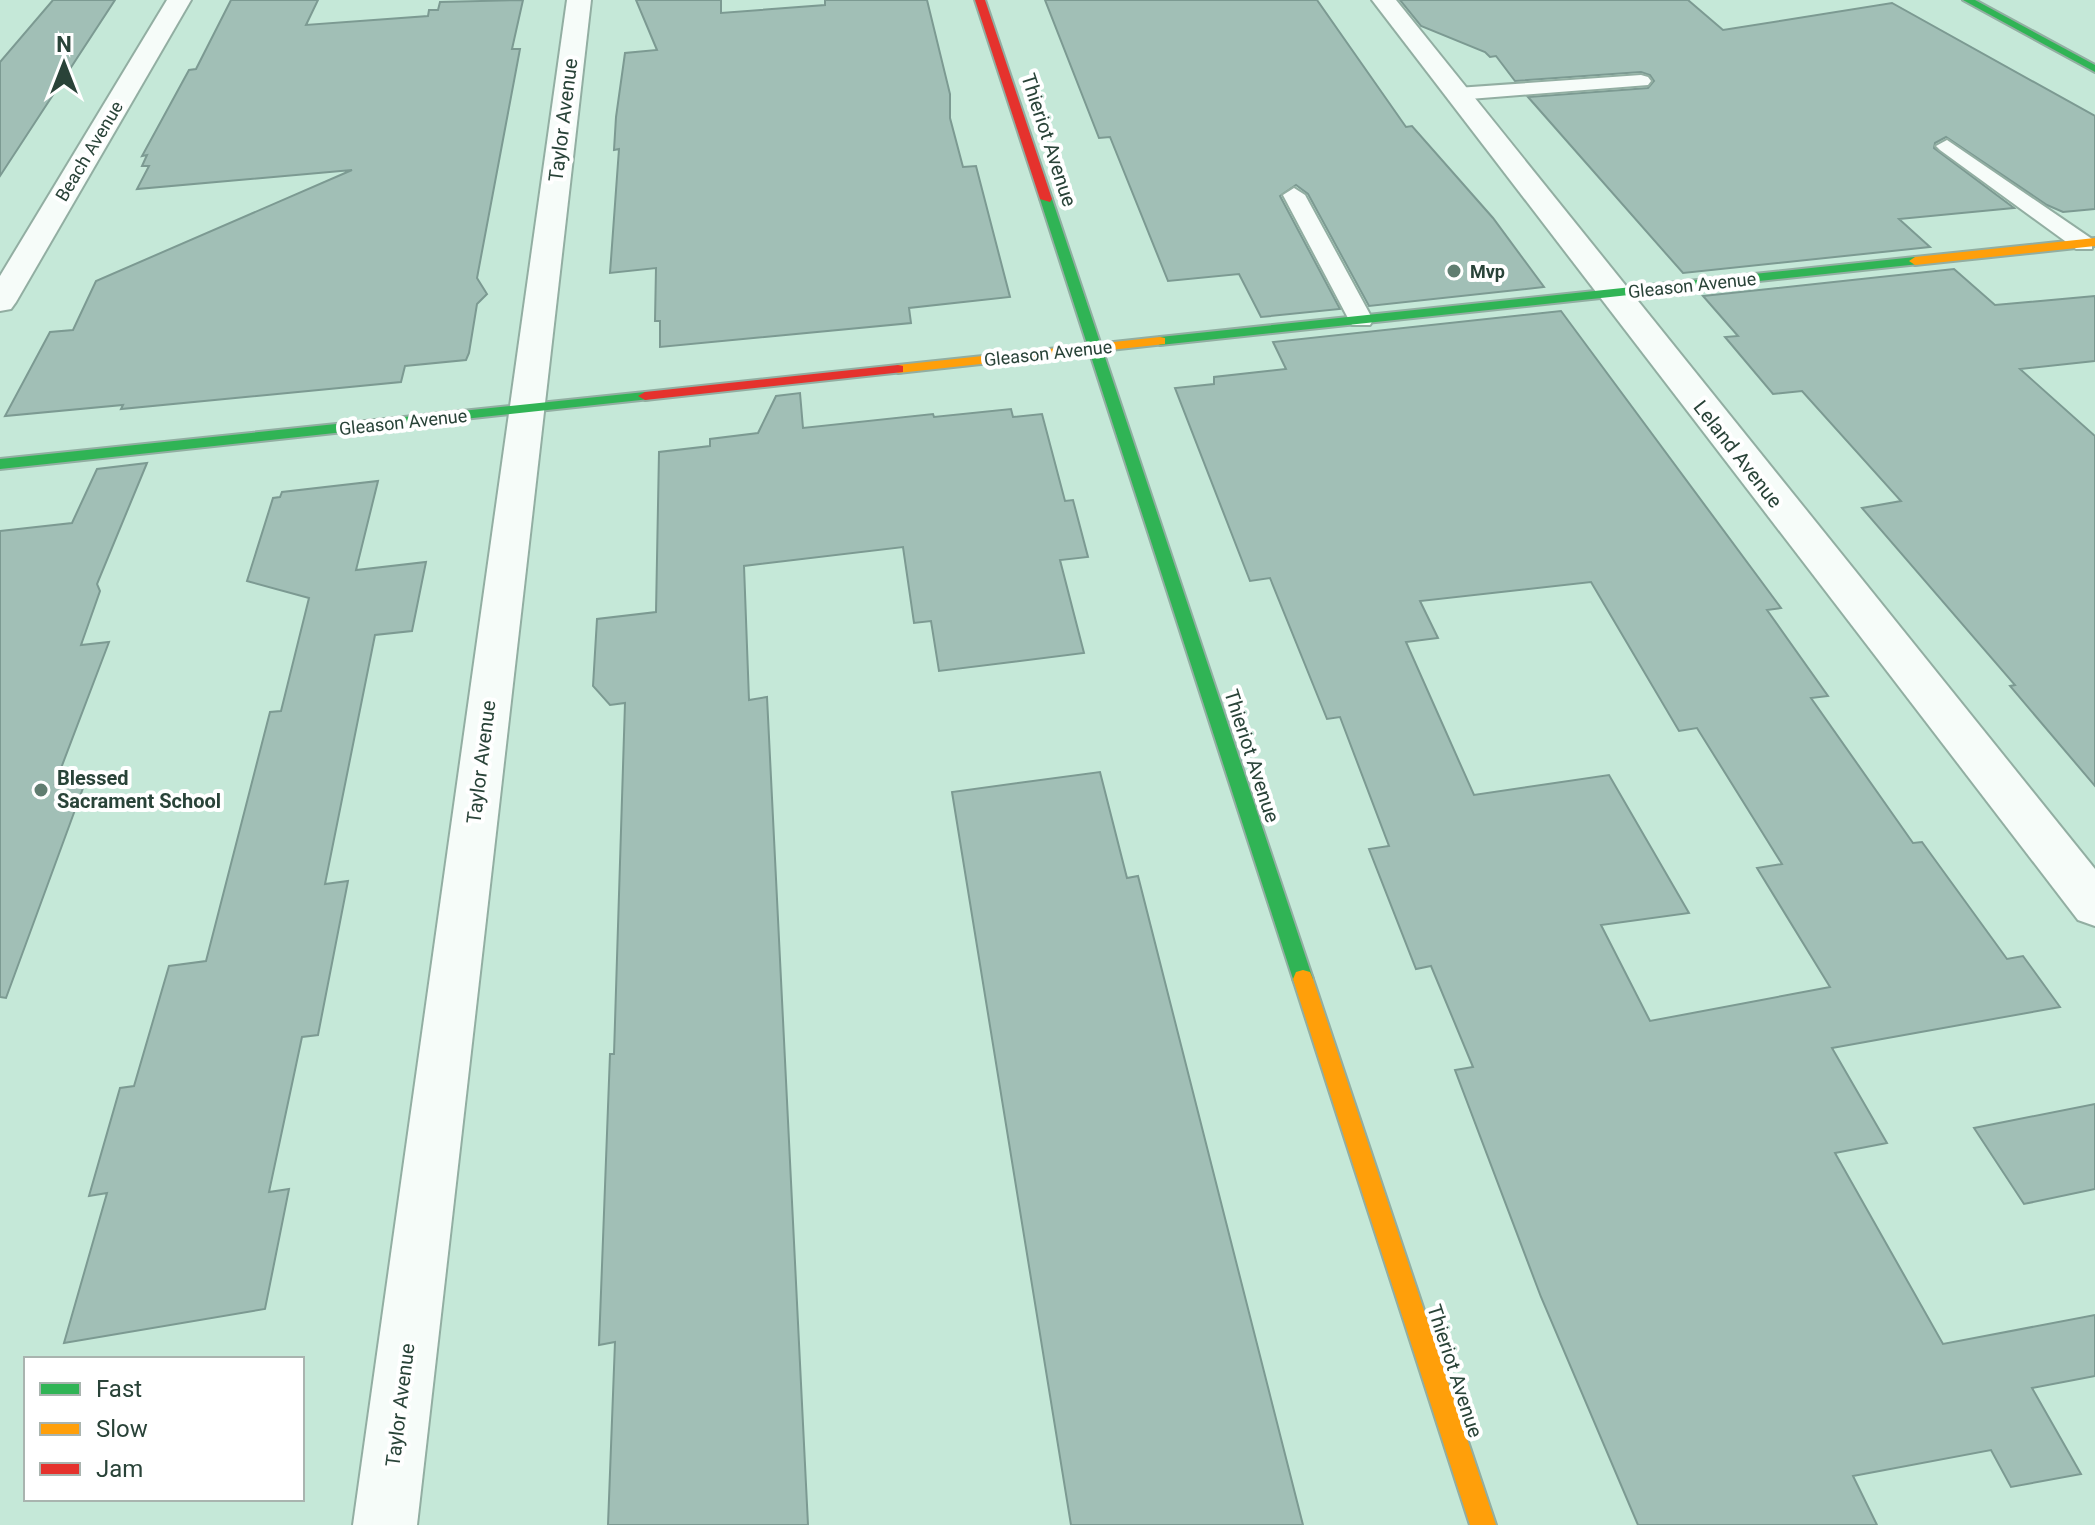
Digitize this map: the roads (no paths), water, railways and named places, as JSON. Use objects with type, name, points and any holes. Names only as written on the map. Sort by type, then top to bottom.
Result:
[{"type":"street","name":"Beach Avenue","points":[[0,302],[179,0]]},
{"type":"street","name":"Taylor Avenue","points":[[385,1525],[579,0]]},
{"type":"street","name":"Thieriot Avenue","points":[[980,0],[1483,1525]]},
{"type":"street","name":"Leland Avenue","points":[[1384,0],[1611,293],[2095,905]]},
{"type":"street","points":[[1968,0],[2095,69]]},
{"type":"street","name":"Gleason Avenue","points":[[0,464],[1611,293],[2091,246]]},
{"type":"lane","points":[[1457,94],[1641,81]]},
{"type":"lane","points":[[1947,146],[2091,246]]},
{"type":"lane","points":[[1294,195],[1361,320]]},
{"type":"place","name":"Mvp","points":[[1454,271]]},
{"type":"place","name":"Blessed Sacrament School","points":[[41,790]]}]
